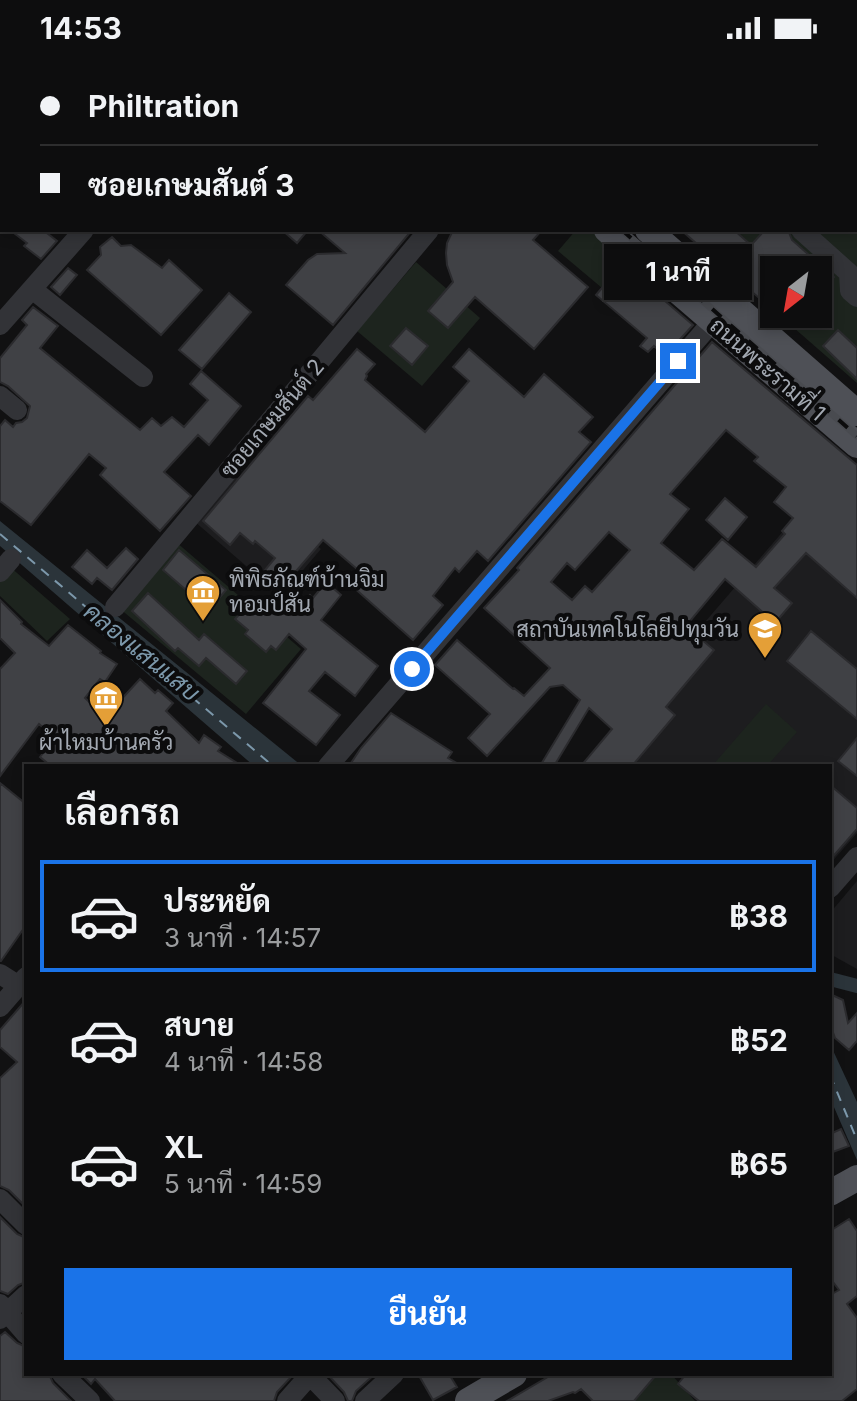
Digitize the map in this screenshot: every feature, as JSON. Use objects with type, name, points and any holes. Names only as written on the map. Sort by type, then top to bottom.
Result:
[{"type":"main road","name":"ถนนพระรามที่ 1","points":[[609,232],[857,445]]},
{"type":"main road","name":"ถนนพระรามที่ 1","points":[[650,232],[857,413]]},
{"type":"main road","points":[[468,1401],[511,1376]]},
{"type":"street","name":"ซอยเกษมสันต์ 2","points":[[115,607],[427,232]]},
{"type":"street","points":[[804,232],[853,268],[850,291],[857,297]]},
{"type":"street","points":[[0,325],[32,289],[72,234]]},
{"type":"street","points":[[32,289],[143,377]]},
{"type":"street","points":[[330,764],[713,321]]},
{"type":"street","points":[[0,396],[17,410]]},
{"type":"street","points":[[832,886],[857,857]]},
{"type":"street","points":[[0,974],[22,982],[0,1007]]},
{"type":"street","points":[[0,1199],[24,1223]]},
{"type":"street","points":[[24,1296],[3,1312],[24,1332]]},
{"type":"street","points":[[64,1376],[90,1401]]},
{"type":"street","points":[[287,1401],[309,1376]]},
{"type":"street","points":[[311,1376],[334,1401]]},
{"type":"street","points":[[365,1401],[392,1376]]},
{"type":"shaded area","points":[[574,232],[594,232],[627,260],[602,288],[558,251]]},
{"type":"shaded area","points":[[686,232],[857,232],[857,383],[794,328],[832,328],[832,256],[760,256],[760,264]]},
{"type":"shaded area","points":[[416,262],[480,318],[422,386],[357,331]]},
{"type":"shaded area","name":"สถาบันเทคโนโลยีปทุมวัน","points":[[848,456],[857,465],[857,833],[832,862],[832,764],[583,764]]},
{"type":"shaded area","points":[[234,475],[321,549],[281,596],[194,521]]},
{"type":"shaded area","name":"พิพิธภัณฑ์บ้านจิม ทอมป์สัน","points":[[176,542],[301,649],[246,714],[119,608]]},
{"type":"shaded area","points":[[9,566],[70,619],[47,641],[0,596],[0,576]]},
{"type":"shaded area","points":[[766,704],[797,732],[769,764],[714,764]]},
{"type":"shaded area","points":[[857,881],[857,969],[832,955],[832,911]]},
{"type":"shaded area","points":[[655,1376],[673,1376],[695,1401],[634,1401]]},
{"type":"water","name":"คลองแสนแสบ","points":[[0,521],[300,764],[252,764],[0,546]]},
{"type":"water","points":[[832,1048],[857,1102],[857,1160],[832,1103]]},
{"type":"building","points":[[13,232],[46,232],[57,241],[41,259],[24,246],[27,243]]},
{"type":"building","points":[[284,232],[306,232],[297,243]]},
{"type":"building","points":[[320,232],[410,232],[333,325],[286,285],[317,254],[345,253]]},
{"type":"building","points":[[452,232],[540,232],[533,240],[588,287],[534,349],[475,297],[448,328],[428,311],[453,282],[447,265],[447,243]]},
{"type":"building","points":[[683,232],[736,232],[751,245],[763,232],[789,232],[792,240],[810,256],[760,256],[760,299]]},
{"type":"building","points":[[112,237],[121,246],[131,245],[162,268],[169,260],[202,290],[161,335],[87,270],[101,255],[100,247]]},
{"type":"building","points":[[622,264],[693,325],[665,356],[654,346],[648,352],[640,346],[647,338],[596,295]]},
{"type":"building","points":[[68,268],[77,275],[60,295],[51,287]]},
{"type":"building","points":[[229,293],[251,312],[202,369],[179,350]]},
{"type":"building","points":[[33,307],[58,326],[40,348],[140,430],[152,418],[161,426],[172,417],[184,427],[208,400],[190,384],[201,371],[241,406],[209,445],[198,435],[164,472],[191,496],[160,531],[100,475],[106,468],[89,454],[31,525],[0,501],[0,426],[5,420],[13,427],[22,422],[27,418],[30,406],[0,382],[0,358],[27,325],[22,320]]},
{"type":"building","points":[[406,328],[428,346],[412,365],[390,346]]},
{"type":"building","points":[[838,330],[857,348],[857,379],[823,346]]},
{"type":"building","points":[[712,342],[857,465],[857,598],[806,553],[774,588],[792,603],[775,623],[725,579],[690,621],[694,624],[689,629],[714,650],[666,707],[675,715],[634,764],[583,764],[612,729],[589,708],[555,764],[541,764],[580,700],[563,685],[550,687],[487,756],[468,738],[490,714],[435,665],[457,640],[524,696],[550,668],[484,608],[519,570],[517,568]],"holes":[[[726,430],[758,457],[754,461],[786,487],[774,502],[793,518],[782,531],[785,534],[756,567],[722,539],[694,570],[661,543],[689,509],[670,494]],[[609,532],[630,550],[592,592],[585,586],[572,600],[551,582],[567,563],[575,570]]]},
{"type":"building","points":[[357,349],[375,364],[365,380],[425,432],[469,381],[453,367],[469,349],[524,397],[544,374],[593,417],[579,432],[591,442],[488,561],[477,551],[459,572],[455,568],[433,596],[443,605],[413,640],[352,586],[364,575],[323,540],[279,591],[260,576],[275,558],[240,533],[230,545],[203,521],[308,396],[313,400]]},
{"type":"building","points":[[725,498],[747,517],[728,540],[706,520]]},
{"type":"building","points":[[126,548],[138,559],[112,590],[97,578],[92,584],[72,567],[87,550],[107,568]]},
{"type":"building","points":[[179,550],[226,590],[209,610],[163,570]]},
{"type":"building","points":[[326,582],[341,595],[321,620],[378,666],[355,696],[325,672],[309,691],[340,715],[316,745],[263,703],[306,649],[289,634],[276,650],[271,646],[266,652],[245,634],[248,630],[235,619],[249,604],[261,615],[277,596],[296,612]]},
{"type":"building","points":[[148,593],[199,640],[204,634],[247,671],[236,684],[206,658],[199,666],[178,648],[175,651],[132,611]]},
{"type":"building","points":[[0,600],[21,624],[49,646],[68,625],[117,664],[105,682],[100,679],[85,698],[105,717],[140,679],[155,693],[158,690],[173,703],[166,711],[199,743],[204,735],[221,747],[218,751],[239,764],[49,764],[40,757],[55,738],[39,724],[0,776],[0,669],[15,653],[0,638]]},
{"type":"building","points":[[811,631],[857,669],[857,719],[787,661]]},
{"type":"building","points":[[391,713],[452,752],[448,758],[458,764],[350,764]]},
{"type":"building","points":[[857,738],[857,776],[838,761]]},
{"type":"building","points":[[0,783],[24,802],[24,932],[22,931],[0,961]]},
{"type":"building","points":[[832,787],[857,808],[857,829],[832,858]]},
{"type":"building","points":[[832,995],[843,1000],[848,1023],[857,1013],[857,1041],[849,1050],[835,1038],[832,1030]]},
{"type":"building","points":[[24,1002],[24,1205],[9,1190],[0,1186],[0,1078],[17,1062],[0,1047],[0,1030]]},
{"type":"building","points":[[841,1129],[849,1146],[832,1152],[832,1133]]},
{"type":"building","points":[[0,1217],[24,1237],[24,1283],[8,1294],[0,1291]]},
{"type":"building","points":[[849,1219],[857,1231],[857,1296],[847,1304],[857,1318],[857,1389],[842,1401],[699,1401],[678,1384],[684,1376],[832,1376],[832,1294],[839,1290],[832,1281],[832,1230]]},
{"type":"building","points":[[5,1332],[24,1346],[24,1376],[50,1376],[71,1401],[0,1401],[0,1336]]},
{"type":"building","points":[[83,1376],[292,1376],[277,1392],[274,1401],[115,1401],[95,1379],[91,1384]]},
{"type":"building","points":[[329,1376],[373,1376],[356,1391],[352,1401],[348,1401]]},
{"type":"building","points":[[419,1376],[450,1376],[457,1387],[433,1400]]},
{"type":"building","points":[[550,1376],[655,1376],[634,1401],[593,1401],[581,1389],[548,1401],[507,1401]]},
{"type":"waterway","points":[[832,980],[857,986]]},
{"type":"ferry route","points":[[0,534],[271,764]]},
{"type":"ferry route","points":[[832,1080],[857,1140]]},
{"type":"railway","points":[[624,232],[857,436]]},
{"type":"place","name":"พิพิธภัณฑ์บ้านจิม ทอมป์สัน","points":[[203,623]]},
{"type":"place","name":"สถาบันเทคโนโลยีปทุมวัน","points":[[765,660]]},
{"type":"place","name":"ผ้าไหมบ้านครัว","points":[[106,729]]},
{"type":"route","points":[[412,669],[678,361]]}]
